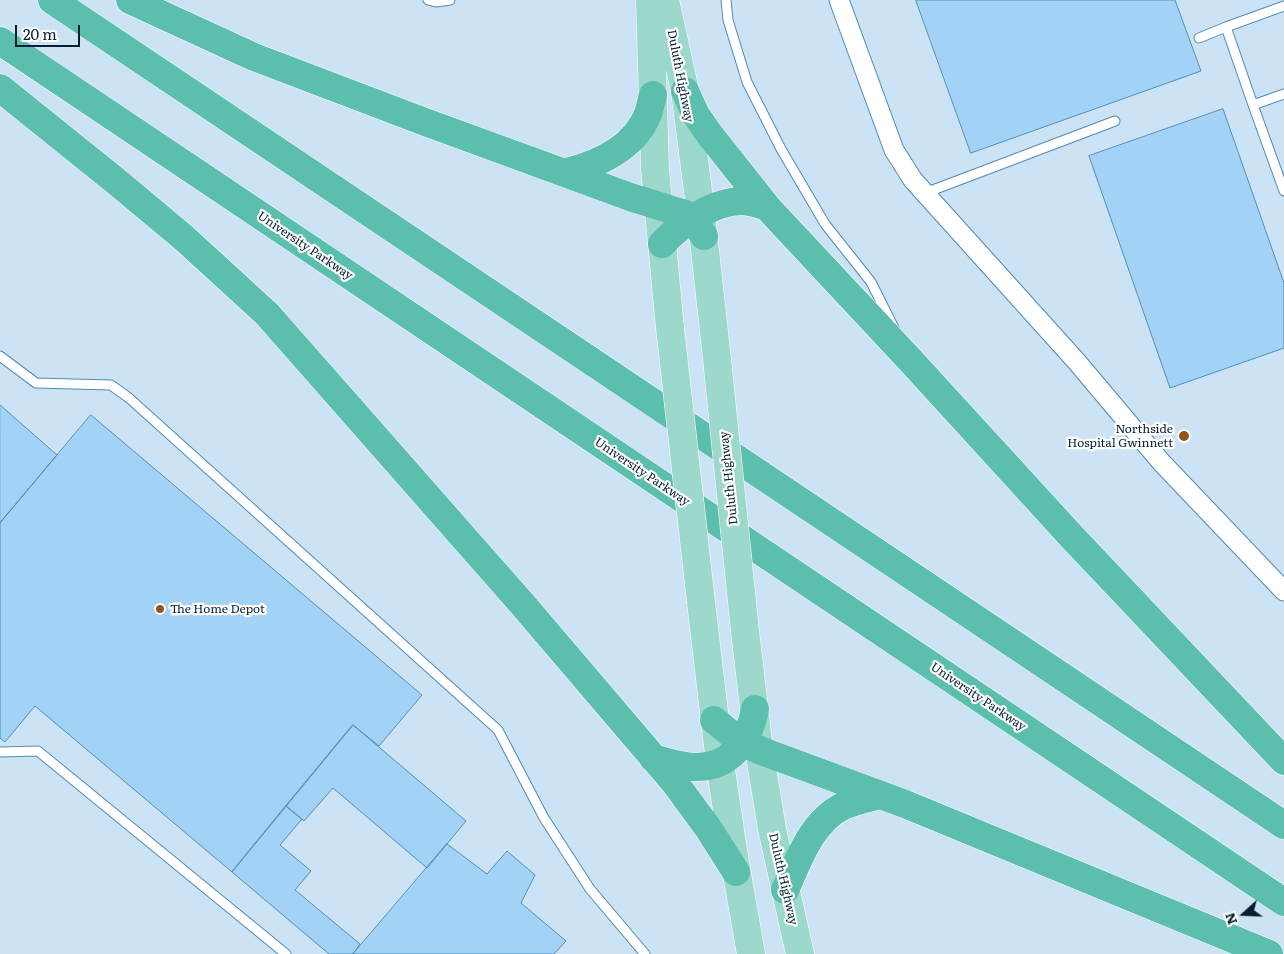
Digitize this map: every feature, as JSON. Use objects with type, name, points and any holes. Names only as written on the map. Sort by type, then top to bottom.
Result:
[{"type":"highway","points":[[52,0],[1284,825]]},
{"type":"highway","points":[[130,0],[254,57],[425,122],[676,210],[699,223]]},
{"type":"highway","name":"University Parkway","points":[[0,41],[1284,902]]},
{"type":"highway","points":[[0,88],[147,207],[267,314],[382,444],[691,803],[736,872]]},
{"type":"highway","points":[[685,91],[696,115],[725,156],[767,207],[1079,544],[1284,761]]},
{"type":"highway","points":[[566,172],[584,168],[602,160],[629,142],[648,114],[653,95]]},
{"type":"highway","points":[[662,244],[678,228],[699,223],[721,206],[742,201],[754,202],[767,207]]},
{"type":"highway","points":[[751,746],[755,709]]},
{"type":"highway","points":[[714,720],[751,746],[880,795],[1269,954]]},
{"type":"highway","points":[[653,758],[696,767],[720,763],[751,746]]},
{"type":"highway","points":[[785,890],[806,844],[815,830],[828,816],[841,807],[858,800],[880,795]]},
{"type":"main road","name":"Duluth Highway","points":[[650,0],[655,169],[670,328],[714,720],[736,872],[751,954]]},
{"type":"main road","name":"Duluth Highway","points":[[664,0],[685,91],[699,223],[717,359],[745,631],[755,709]]},
{"type":"main road","name":"Duluth Highway","points":[[751,746],[800,954]]},
{"type":"street","points":[[839,0],[894,150],[913,180],[1077,362],[1162,463],[1284,591]]},
{"type":"lane","points":[[428,0],[436,2],[450,0]]},
{"type":"lane","points":[[726,0],[728,20],[747,82],[780,148],[825,224],[871,282],[911,361]]},
{"type":"lane","points":[[1199,38],[1284,6]]},
{"type":"lane","points":[[1226,27],[1284,191]]},
{"type":"lane","points":[[1253,105],[1284,94]]},
{"type":"lane","points":[[925,193],[1115,121]]},
{"type":"lane","points":[[0,356],[36,384],[110,385],[129,398],[498,730],[544,818],[585,881],[646,954]]},
{"type":"lane","points":[[0,752],[38,751],[286,954]]},
{"type":"building","points":[[916,0],[1175,0],[1201,71],[971,153]]},
{"type":"building","points":[[1223,109],[1284,283],[1284,348],[1170,388],[1089,156]]},
{"type":"building","points":[[0,405],[57,455],[0,523]]},
{"type":"building","name":"The Home Depot","points":[[91,415],[422,695],[379,746],[353,725],[232,872],[35,706],[5,742],[0,738],[0,523]]},
{"type":"building","points":[[353,725],[466,821],[427,868],[333,788],[304,821],[286,806]]},
{"type":"building","points":[[286,806],[302,819],[280,845],[311,871],[295,890],[360,944],[353,954],[329,954],[232,872]]},
{"type":"building","points":[[447,844],[487,874],[507,851],[535,875],[521,903],[566,941],[554,954],[353,954]]},
{"type":"place","name":"Northside Hospital Gwinnett","points":[[1184,436]]},
{"type":"place","name":"The Home Depot","points":[[160,609]]}]
